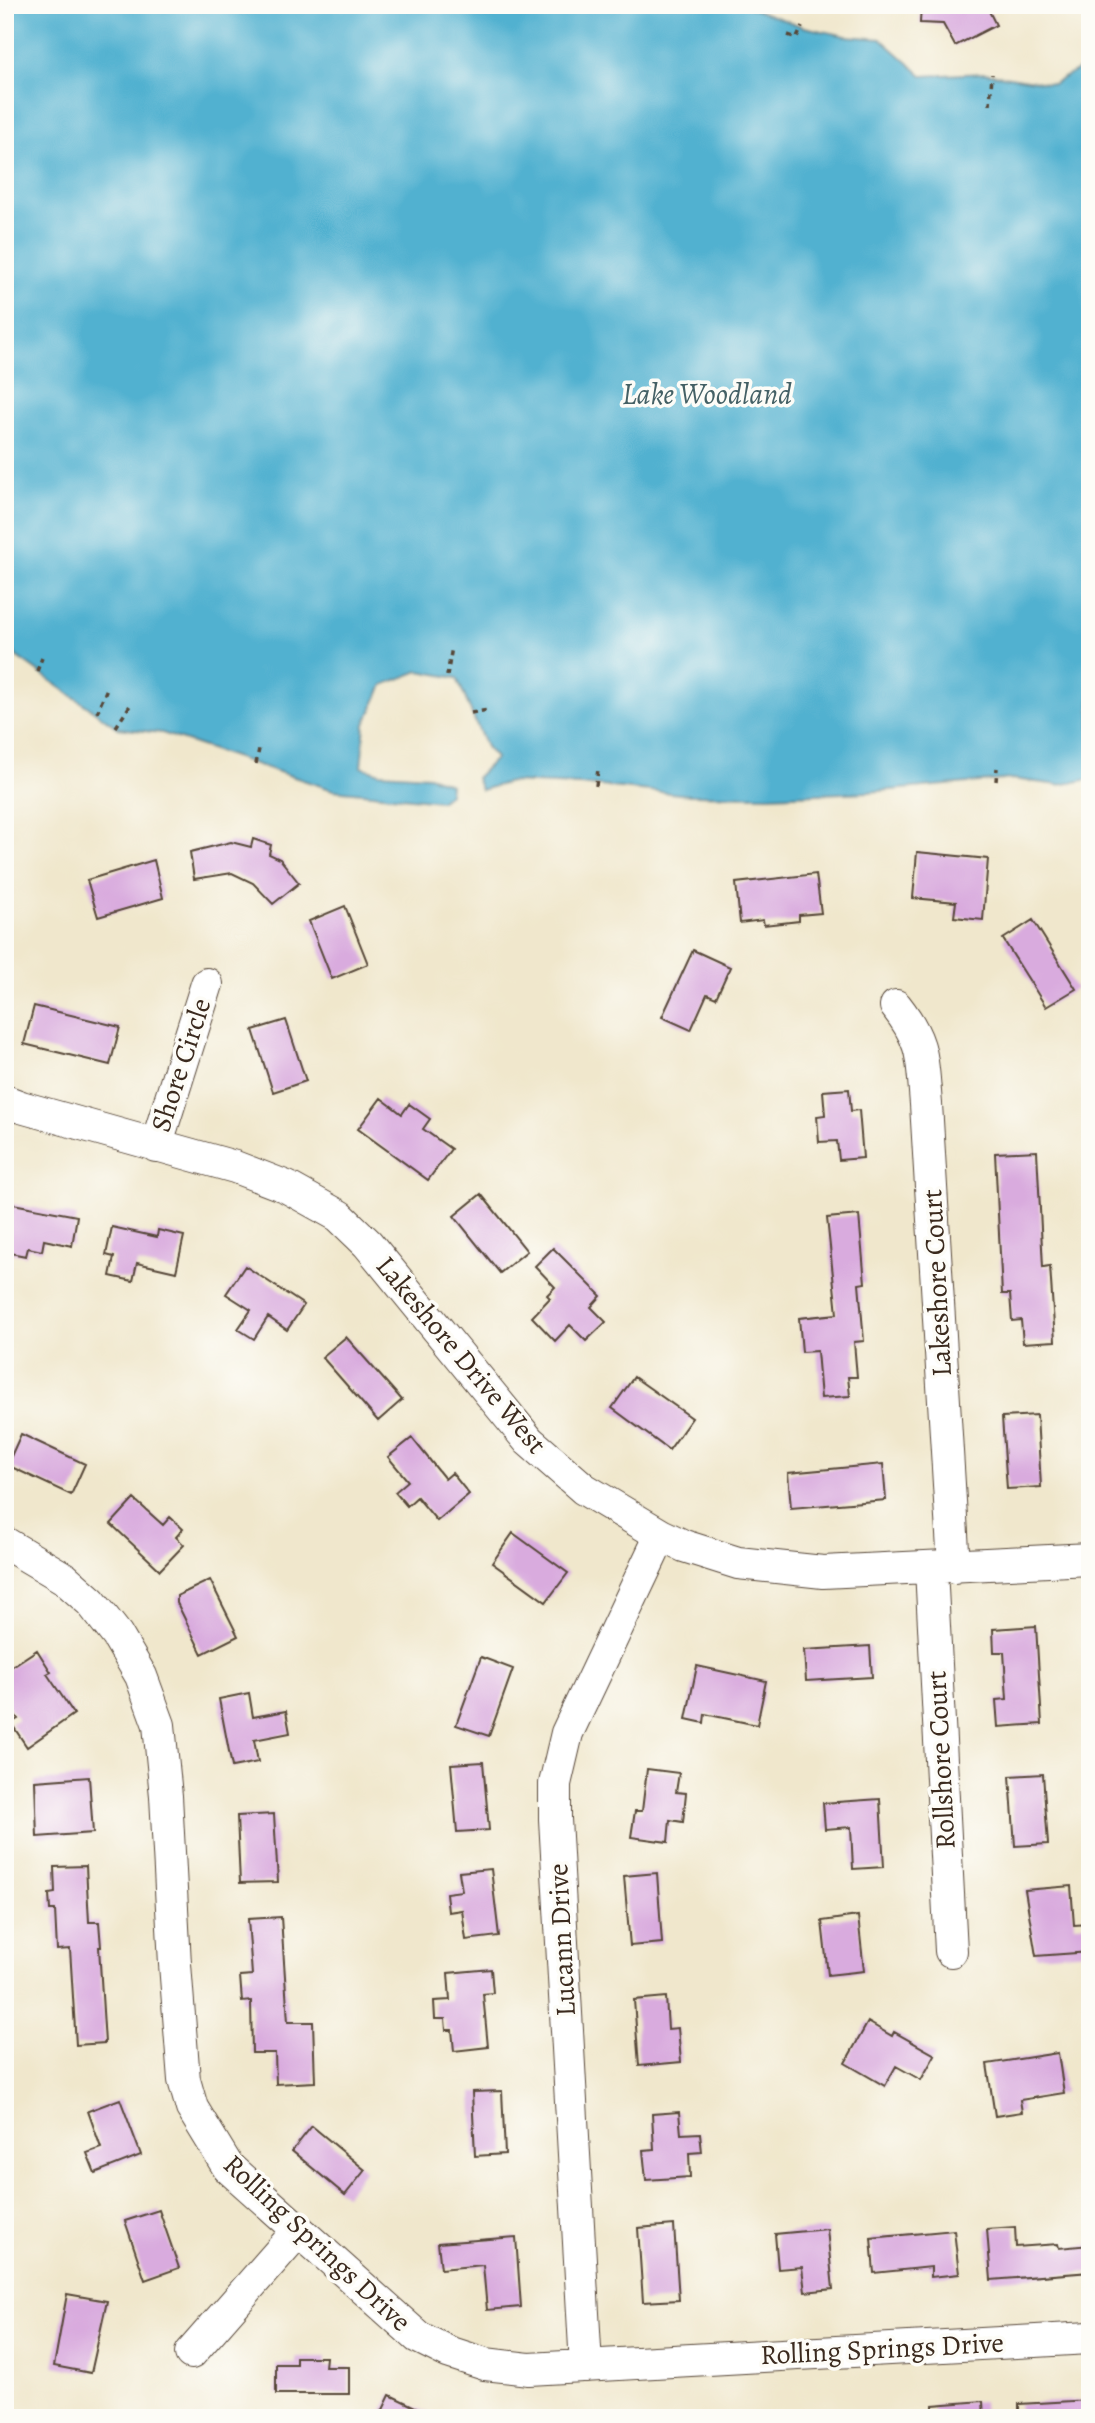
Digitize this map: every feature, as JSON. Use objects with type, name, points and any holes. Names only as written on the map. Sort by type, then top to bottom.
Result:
[{"type":"street","name":"Shore Circle","points":[[156,1146],[207,984]]},
{"type":"street","name":"Lakeshore Court","points":[[896,1006],[910,1024],[921,1049],[928,1131],[942,1568]]},
{"type":"street","name":"Lakeshore Drive West","points":[[5,1101],[235,1167],[287,1187],[339,1216],[368,1244],[529,1441],[584,1489],[684,1546],[738,1563],[798,1571],[942,1568],[1090,1559]]},
{"type":"street","name":"Lucann Drive","points":[[586,2366],[555,1784],[567,1733],[661,1535]]},
{"type":"street","name":"Rolling Springs Drive","points":[[5,1543],[64,1578],[91,1602],[117,1635],[141,1676],[159,1725],[183,2067],[191,2108],[228,2167],[418,2337],[449,2352],[485,2364],[529,2369],[1090,2338]]},
{"type":"street","name":"Rollshore Court","points":[[942,1568],[951,1951]]},
{"type":"street","points":[[191,2353],[298,2231]]},
{"type":"path","points":[[788,35],[797,38],[802,26]]},
{"type":"path","points":[[990,105],[992,74]]},
{"type":"path","points":[[447,676],[452,647]]},
{"type":"path","points":[[37,671],[42,658]]},
{"type":"path","points":[[97,713],[107,688]]},
{"type":"path","points":[[116,727],[131,704]]},
{"type":"path","points":[[471,713],[488,710]]},
{"type":"path","points":[[256,764],[259,749]]},
{"type":"path","points":[[996,781],[997,768]]},
{"type":"path","points":[[596,786],[598,769]]},
{"type":"water","name":"Lake Woodland","points":[[5,5],[742,5],[804,27],[846,36],[881,39],[923,76],[985,73],[1053,84],[1090,63],[1090,779],[1059,785],[1012,779],[868,792],[768,796],[690,795],[601,786],[510,782],[481,790],[476,778],[496,758],[486,747],[457,678],[419,671],[383,685],[365,724],[361,767],[380,773],[429,776],[450,784],[449,794],[440,801],[333,790],[162,733],[118,728],[16,656],[9,640],[5,638]]},
{"type":"building","points":[[921,5],[986,5],[996,25],[955,46],[943,24],[920,23]]},
{"type":"building","points":[[253,839],[271,845],[269,854],[280,859],[299,883],[273,904],[253,883],[232,873],[194,879],[190,852],[231,842],[251,847]]},
{"type":"building","points":[[917,852],[988,859],[983,920],[954,917],[956,902],[913,898]]},
{"type":"building","points":[[154,860],[163,898],[98,917],[87,880]]},
{"type":"building","points":[[816,874],[821,913],[799,915],[799,921],[764,925],[763,920],[740,923],[736,883]]},
{"type":"building","points":[[345,906],[368,964],[332,979],[309,921]]},
{"type":"building","points":[[1033,920],[1076,989],[1046,1007],[1003,939]]},
{"type":"building","points":[[693,950],[730,967],[716,998],[707,994],[691,1030],[662,1017]]},
{"type":"building","points":[[34,1006],[120,1027],[110,1065],[24,1044]]},
{"type":"building","points":[[286,1020],[306,1081],[273,1092],[253,1030]]},
{"type":"building","points":[[849,1089],[851,1111],[859,1110],[863,1158],[839,1160],[837,1141],[819,1142],[817,1116],[825,1115],[823,1091]]},
{"type":"building","points":[[381,1098],[402,1114],[409,1104],[430,1119],[423,1129],[451,1149],[428,1180],[358,1129]]},
{"type":"building","points":[[1037,1151],[1043,1267],[1050,1266],[1055,1341],[1023,1343],[1021,1320],[1012,1321],[1010,1294],[1002,1294],[995,1153]]},
{"type":"building","points":[[481,1194],[527,1251],[500,1273],[454,1216]]},
{"type":"building","points":[[13,1204],[77,1216],[72,1246],[44,1240],[42,1251],[28,1248],[26,1256],[5,1252]]},
{"type":"building","points":[[859,1215],[865,1283],[859,1284],[864,1341],[854,1342],[857,1377],[848,1377],[850,1396],[821,1398],[817,1351],[802,1352],[799,1318],[837,1314],[827,1218]]},
{"type":"building","points":[[112,1227],[157,1237],[158,1230],[184,1236],[176,1272],[137,1263],[133,1281],[110,1276],[114,1257],[106,1255]]},
{"type":"building","points":[[553,1248],[601,1296],[591,1307],[606,1322],[586,1341],[570,1325],[555,1341],[532,1317],[550,1298],[547,1295],[555,1287],[535,1266]]},
{"type":"building","points":[[245,1266],[304,1305],[287,1330],[268,1317],[254,1339],[238,1329],[251,1310],[226,1294]]},
{"type":"building","points":[[346,1337],[402,1400],[378,1421],[322,1357]]},
{"type":"building","points":[[634,1377],[692,1418],[669,1450],[612,1408]]},
{"type":"building","points":[[1037,1415],[1041,1487],[1007,1489],[1002,1417]]},
{"type":"building","points":[[21,1434],[85,1464],[71,1495],[7,1465]]},
{"type":"building","points":[[412,1438],[445,1479],[452,1473],[469,1494],[437,1521],[417,1497],[407,1506],[395,1492],[408,1481],[388,1457]]},
{"type":"building","points":[[883,1464],[886,1500],[791,1508],[788,1473]]},
{"type":"building","points":[[134,1499],[163,1525],[170,1517],[183,1529],[176,1537],[184,1545],[160,1570],[111,1524]]},
{"type":"building","points":[[513,1533],[568,1573],[546,1602],[492,1563]]},
{"type":"building","points":[[210,1580],[238,1636],[202,1654],[177,1603],[177,1596]]},
{"type":"building","points":[[1036,1626],[1042,1724],[998,1727],[996,1700],[1007,1699],[1004,1652],[994,1652],[993,1629]]},
{"type":"building","points":[[870,1646],[872,1677],[806,1681],[804,1650]]},
{"type":"building","points":[[37,1650],[51,1672],[47,1674],[74,1714],[27,1747],[11,1723],[18,1719],[5,1701],[5,1671]]},
{"type":"building","points":[[481,1657],[513,1669],[489,1736],[456,1725]]},
{"type":"building","points":[[697,1666],[766,1681],[757,1725],[705,1714],[704,1723],[686,1719]]},
{"type":"building","points":[[249,1693],[253,1717],[286,1711],[290,1733],[254,1740],[258,1762],[232,1767],[219,1699]]},
{"type":"building","points":[[483,1762],[489,1830],[457,1832],[451,1764]]},
{"type":"building","points":[[647,1769],[679,1773],[676,1792],[686,1793],[683,1822],[670,1820],[668,1842],[631,1837],[635,1811],[642,1811]]},
{"type":"building","points":[[1043,1774],[1048,1844],[1015,1846],[1010,1776]]},
{"type":"building","points":[[89,1777],[93,1833],[37,1837],[35,1781]]},
{"type":"building","points":[[880,1799],[884,1867],[853,1869],[851,1827],[825,1829],[823,1803]]},
{"type":"building","points":[[274,1814],[278,1882],[240,1883],[237,1816]]},
{"type":"building","points":[[86,1866],[89,1922],[99,1922],[105,2043],[76,2045],[70,1949],[57,1950],[55,1910],[50,1910],[49,1894],[55,1893],[54,1867]]},
{"type":"building","points":[[491,1869],[499,1936],[466,1940],[462,1910],[448,1912],[446,1893],[462,1891],[459,1872]]},
{"type":"building","points":[[657,1873],[662,1943],[630,1946],[624,1876]]},
{"type":"building","points":[[1071,1886],[1074,1925],[1090,1924],[1090,1952],[1036,1956],[1025,1890]]},
{"type":"building","points":[[858,1916],[864,1971],[828,1975],[822,1921]]},
{"type":"building","points":[[281,1917],[288,2022],[313,2022],[315,2082],[276,2084],[275,2053],[252,2053],[251,2001],[242,2002],[240,1976],[252,1975],[248,1919]]},
{"type":"building","points":[[491,1969],[493,1993],[483,1994],[488,2047],[454,2051],[452,2030],[446,2030],[445,2019],[435,2019],[434,2001],[450,2000],[448,1973]]},
{"type":"building","points":[[666,1997],[668,2029],[678,2028],[681,2062],[639,2066],[634,2000]]},
{"type":"building","points":[[868,2022],[892,2036],[894,2032],[935,2055],[921,2080],[896,2066],[885,2086],[845,2063]]},
{"type":"building","points":[[1058,2053],[1064,2093],[1020,2100],[1022,2112],[995,2116],[987,2064]]},
{"type":"building","points":[[502,2091],[505,2154],[475,2156],[472,2092]]},
{"type":"building","points":[[120,2099],[141,2155],[95,2173],[87,2153],[101,2148],[88,2111]]},
{"type":"building","points":[[679,2112],[681,2134],[700,2133],[702,2152],[689,2153],[690,2177],[646,2180],[643,2150],[654,2149],[652,2114]]},
{"type":"building","points":[[312,2126],[365,2170],[345,2195],[292,2151]]},
{"type":"building","points":[[159,2210],[179,2268],[145,2280],[125,2221]]},
{"type":"building","points":[[674,2225],[679,2300],[643,2302],[638,2228]]},
{"type":"building","points":[[1015,2227],[1016,2247],[1058,2244],[1059,2248],[1090,2245],[1090,2272],[991,2280],[987,2229]]},
{"type":"building","points":[[827,2229],[833,2289],[805,2292],[802,2267],[778,2269],[775,2234]]},
{"type":"building","points":[[954,2230],[959,2274],[931,2277],[931,2267],[874,2273],[871,2238]]},
{"type":"building","points":[[516,2237],[521,2307],[487,2310],[483,2265],[441,2269],[438,2243]]},
{"type":"building","points":[[67,2294],[107,2301],[91,2373],[54,2366]]},
{"type":"building","points":[[296,2357],[326,2357],[325,2367],[349,2367],[349,2394],[276,2394],[276,2364],[296,2364]]},
{"type":"building","points":[[390,2395],[438,2418],[379,2418]]},
{"type":"building","points":[[1090,2400],[1090,2418],[1019,2418],[1019,2404]]},
{"type":"building","points":[[983,2401],[984,2418],[933,2418],[933,2405]]}]
